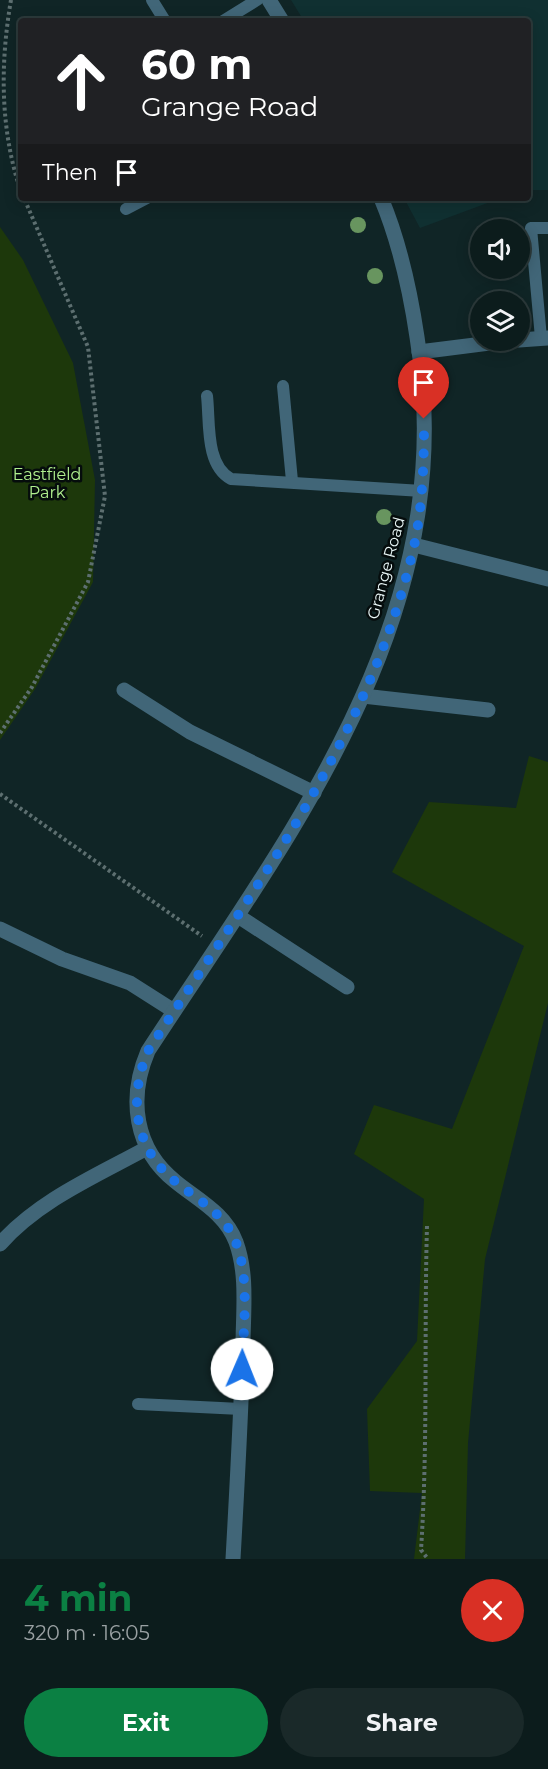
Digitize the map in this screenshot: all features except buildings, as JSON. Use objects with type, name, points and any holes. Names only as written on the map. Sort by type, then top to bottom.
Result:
[{"type":"street","points":[[269,0],[280,18]]},
{"type":"street","name":"Grange Road","points":[[233,1559],[242,1409],[244,1289],[239,1252],[234,1239],[219,1216],[164,1172],[147,1149],[136,1111],[136,1091],[140,1070],[148,1051],[283,847],[315,793],[363,696],[392,621],[414,545],[422,491],[424,396],[419,352],[404,267],[382,201]]},
{"type":"street","points":[[419,352],[470,346]]},
{"type":"street","points":[[414,545],[548,579]]},
{"type":"street","points":[[124,690],[190,732],[315,793]]},
{"type":"street","points":[[363,696],[488,710]]},
{"type":"street","points":[[238,916],[347,987]]},
{"type":"street","points":[[0,929],[62,959],[130,983],[174,1011]]},
{"type":"street","points":[[0,1244],[34,1213],[66,1192],[147,1149]]},
{"type":"lane","points":[[152,0],[163,18]]},
{"type":"lane","points":[[228,18],[257,0]]},
{"type":"lane","points":[[126,209],[141,201]]},
{"type":"lane","points":[[544,338],[531,228],[548,228]]},
{"type":"lane","points":[[283,386],[292,481]]},
{"type":"lane","points":[[207,396],[216,465],[222,474],[231,479],[292,481],[422,491]]},
{"type":"lane","points":[[138,1404],[242,1409]]},
{"type":"path","points":[[11,0],[3,45],[1,99],[5,140],[18,182]]},
{"type":"path","points":[[0,733],[32,687],[88,582],[105,496],[88,347],[25,201]]},
{"type":"path","points":[[0,794],[218,947]]},
{"type":"path","points":[[427,1226],[424,1344],[425,1486],[421,1550],[429,1559]]},
{"type":"shaded area","points":[[291,0],[548,0],[548,190],[531,190],[531,18],[302,18]]},
{"type":"shaded area","points":[[406,201],[493,201],[420,228]]},
{"type":"green space","name":"Eastfield Park","points":[[0,227],[23,260],[73,363],[95,480],[93,582],[35,689],[0,740]]},
{"type":"green space","points":[[529,756],[548,762],[548,1003],[485,1259],[468,1443],[465,1559],[414,1559],[422,1493],[370,1491],[367,1409],[417,1341],[424,1199],[354,1154],[374,1105],[452,1129],[524,946],[392,872],[429,802],[516,808]]},
{"type":"route","points":[[242,1369],[244,1289],[239,1252],[228,1228],[219,1216],[164,1172],[147,1149],[136,1111],[136,1091],[140,1070],[148,1051],[283,847],[315,793],[363,696],[402,591],[414,545],[422,491],[424,419]]}]
